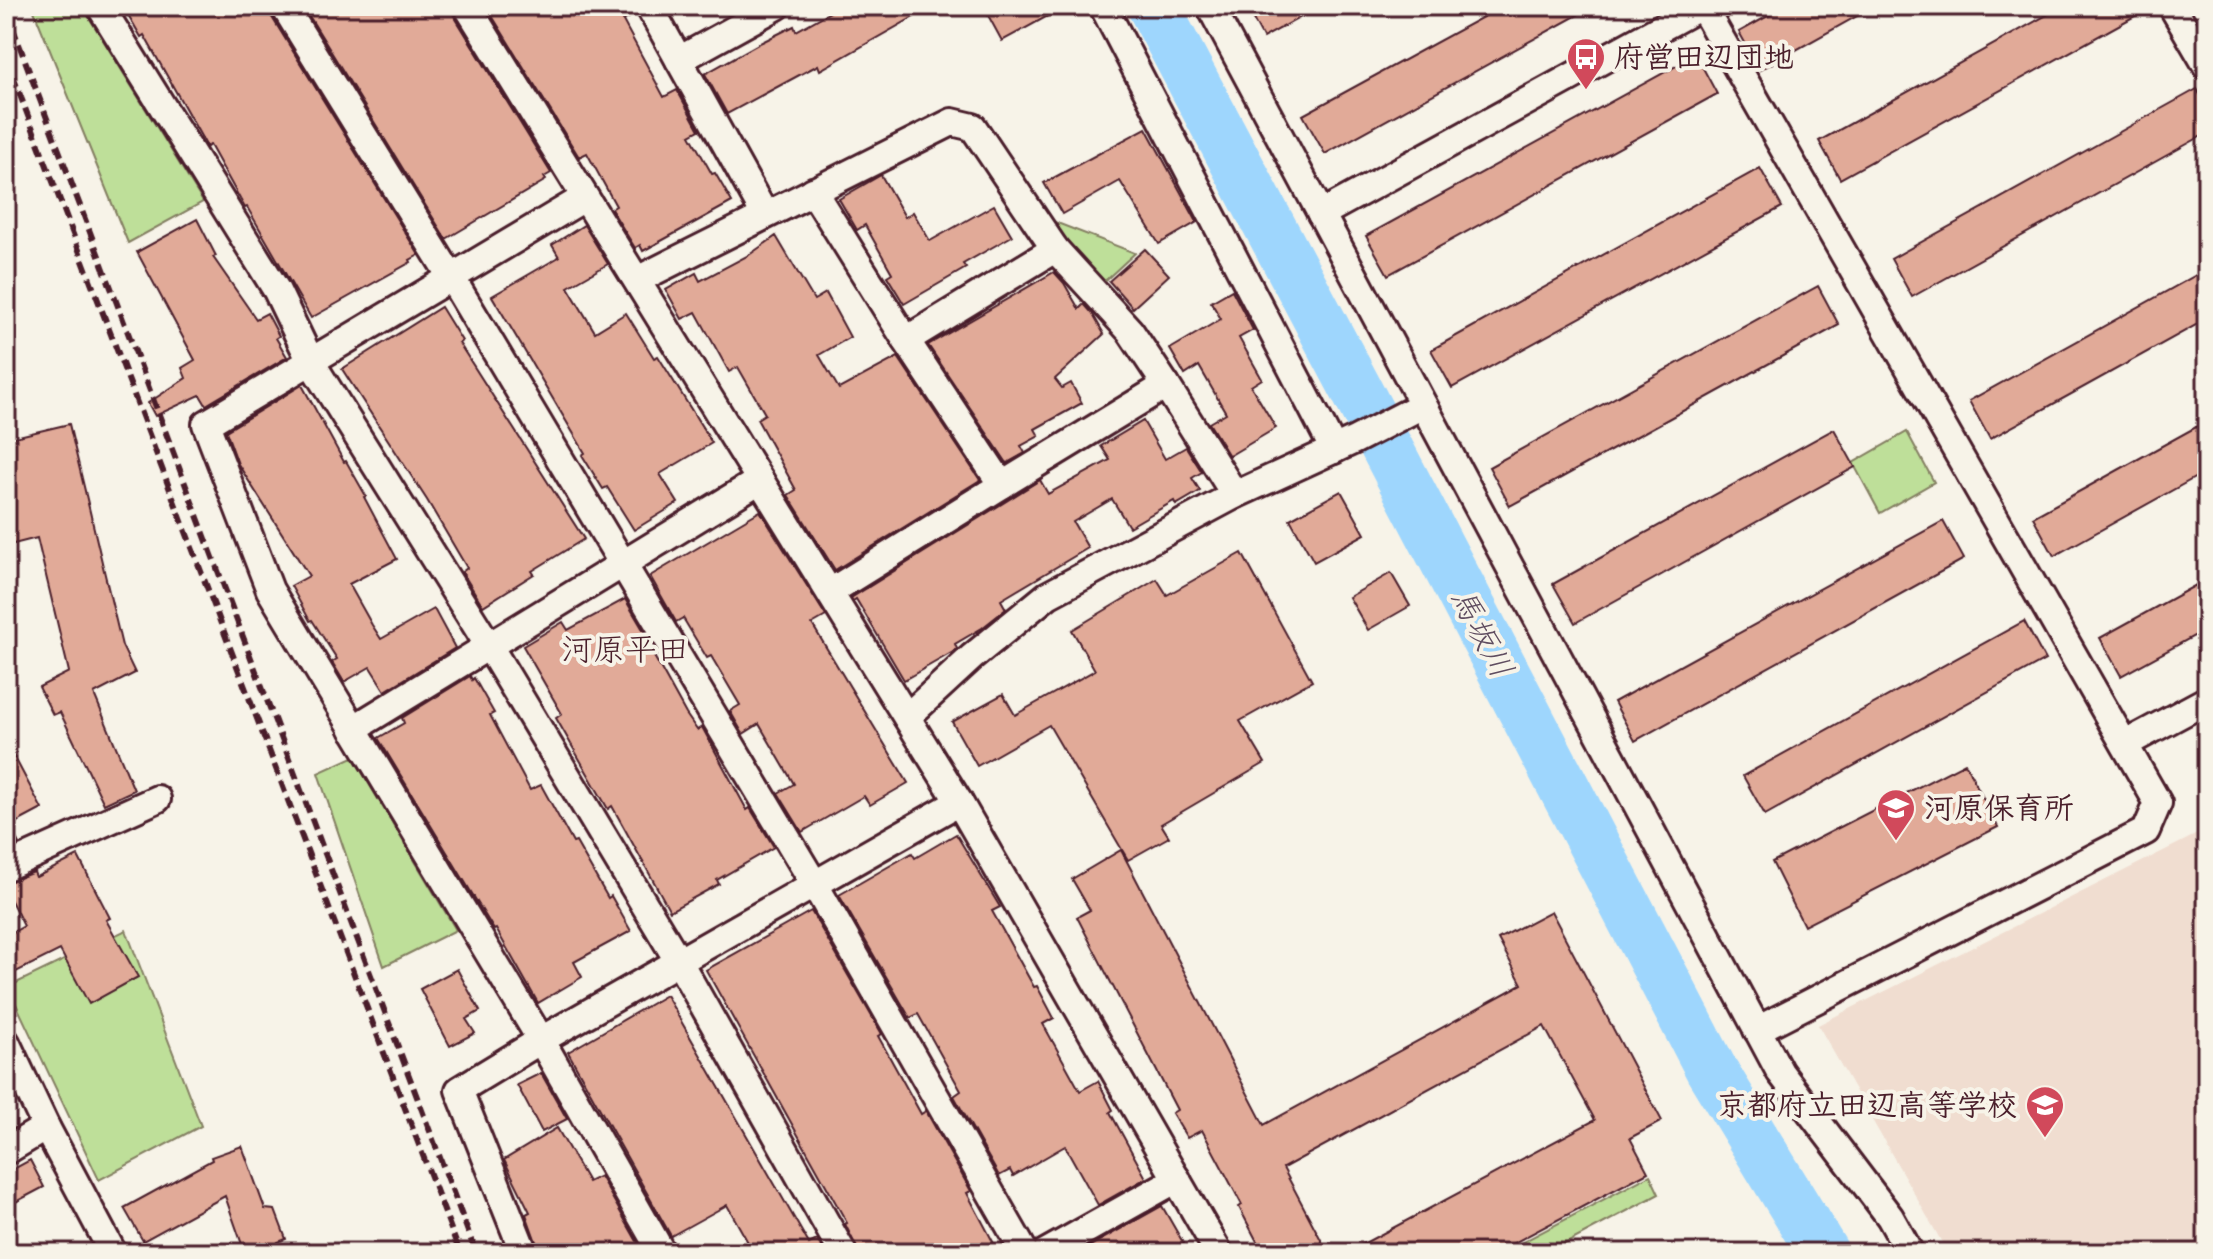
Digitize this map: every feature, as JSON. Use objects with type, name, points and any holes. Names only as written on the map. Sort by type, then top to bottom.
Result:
[{"type":"street","points":[[100,6],[277,291],[311,362],[489,646],[679,962],[843,1253]]},
{"type":"street","points":[[284,6],[451,277],[815,885],[1025,1253]]},
{"type":"street","points":[[467,6],[959,802],[1219,1253]]},
{"type":"street","points":[[649,6],[765,215]]},
{"type":"street","points":[[679,60],[777,6]]},
{"type":"street","points":[[1103,6],[1344,445]]},
{"type":"street","points":[[1210,6],[1321,214],[1417,408],[1780,1072],[1890,1217],[1910,1253]]},
{"type":"street","points":[[1321,214],[1702,6],[2158,803],[2146,831],[1757,1030]]},
{"type":"street","points":[[2172,6],[2207,66]]},
{"type":"street","points":[[637,280],[952,122],[973,127],[1055,249],[1130,331],[1235,495]]},
{"type":"street","points":[[813,191],[1002,485]]},
{"type":"street","points":[[584,198],[206,424],[270,590],[541,1040],[662,1253]]},
{"type":"street","points":[[906,340],[1055,249]]},
{"type":"street","points":[[830,592],[1166,385]]},
{"type":"street","points":[[907,717],[972,657],[1048,595],[1235,495],[1417,408]]},
{"type":"street","points":[[353,729],[760,480]]},
{"type":"street","points":[[2125,744],[2207,700]]},
{"type":"street","points":[[6,867],[157,799]]},
{"type":"street","points":[[524,1253],[459,1090],[959,802]]},
{"type":"street","points":[[6,1042],[46,1127],[113,1253]]},
{"type":"street","points":[[6,1151],[46,1127]]},
{"type":"street","points":[[1045,1253],[1177,1179]]},
{"type":"shaded area","name":"京都府立田辺高等学校","points":[[2207,829],[2207,1253],[1948,1253],[1818,1025]]},
{"type":"green space","points":[[32,6],[82,6],[203,202],[128,243]]},
{"type":"green space","points":[[1034,214],[1135,253],[1096,289]]},
{"type":"green space","points":[[1907,432],[1934,482],[1880,513],[1853,463]]},
{"type":"green space","points":[[353,757],[456,930],[384,966],[318,773]]},
{"type":"green space","points":[[126,930],[201,1126],[99,1180],[8,987]]},
{"type":"green space","points":[[1650,1175],[1659,1194],[1548,1253],[1502,1253]]},
{"type":"building","points":[[123,6],[268,6],[270,14],[419,255],[311,318],[210,145],[207,147],[144,35],[141,37]]},
{"type":"building","points":[[303,6],[451,6],[551,173],[544,177],[546,180],[446,239]]},
{"type":"building","points":[[486,6],[633,6],[635,14],[623,21],[664,97],[677,90],[699,130],[690,135],[732,202],[643,251],[640,245],[635,248],[611,209],[616,206],[587,153],[579,157]]},
{"type":"building","points":[[841,6],[933,6],[820,70],[818,65],[727,114],[705,74],[794,26],[796,31]]},
{"type":"building","points":[[983,6],[1066,6],[1002,41]]},
{"type":"building","points":[[1246,6],[1321,6],[1263,38]]},
{"type":"building","points":[[1503,6],[1594,6],[1325,154],[1303,115]]},
{"type":"building","points":[[1786,6],[1875,6],[1760,70],[1739,32]]},
{"type":"building","points":[[2063,6],[2153,6],[1840,179],[1819,141]]},
{"type":"building","points":[[1696,55],[1717,94],[1388,275],[1366,236]]},
{"type":"building","points":[[2197,89],[2207,108],[2207,133],[1912,297],[1891,259]]},
{"type":"building","points":[[1146,128],[1197,222],[1159,244],[1120,181],[1062,214],[1044,183]]},
{"type":"building","points":[[1760,168],[1782,207],[1452,388],[1431,350]]},
{"type":"building","points":[[881,175],[905,217],[913,212],[930,241],[994,205],[1012,236],[963,264],[966,268],[904,304],[887,276],[892,273],[865,225],[857,230],[839,199]]},
{"type":"building","points":[[197,219],[216,256],[213,257],[256,319],[267,313],[287,357],[206,405],[200,395],[155,416],[148,403],[186,378],[182,368],[195,360],[137,252]]},
{"type":"building","points":[[584,225],[608,264],[568,287],[595,332],[626,313],[654,358],[658,356],[712,443],[660,474],[678,503],[634,530],[582,455],[585,453],[492,296],[559,257],[552,245]]},
{"type":"building","points":[[776,236],[814,300],[826,293],[850,337],[819,355],[839,389],[898,357],[980,480],[835,570],[788,495],[796,490],[757,419],[765,414],[738,367],[729,372],[696,312],[682,319],[666,290],[696,273],[700,281],[749,255]]},
{"type":"building","points":[[1145,249],[1169,275],[1133,308],[1109,281]]},
{"type":"building","points":[[2207,269],[2207,319],[1990,439],[1969,401]]},
{"type":"building","points":[[1054,272],[1079,309],[1084,304],[1092,313],[1104,334],[1055,379],[1062,388],[1071,383],[1082,403],[1035,429],[1039,436],[1021,446],[1025,453],[1007,463],[928,345]]},
{"type":"building","points":[[1818,286],[1839,325],[1510,506],[1489,467]]},
{"type":"building","points":[[1232,290],[1253,330],[1239,338],[1262,379],[1251,386],[1276,428],[1229,456],[1209,423],[1226,413],[1199,366],[1185,375],[1170,349],[1221,319],[1211,302]]},
{"type":"building","points":[[441,307],[462,341],[459,343],[584,539],[483,606],[462,572],[467,568],[427,500],[342,369]]},
{"type":"building","points":[[302,385],[366,496],[397,559],[349,584],[372,625],[381,639],[434,609],[455,648],[385,691],[370,667],[344,682],[332,662],[337,659],[310,621],[291,586],[309,576],[238,464],[226,431]]},
{"type":"building","points":[[1143,421],[1165,459],[1186,447],[1202,472],[1192,478],[1200,491],[1176,505],[1174,501],[1129,527],[1112,499],[1073,522],[1088,548],[1001,600],[1006,609],[955,644],[957,649],[953,652],[904,680],[856,599],[853,601],[851,598],[1040,480],[1048,494],[1110,460],[1101,446]]},
{"type":"building","points":[[2207,421],[2207,471],[2054,556],[2033,517]]},
{"type":"building","points":[[69,424],[122,646],[135,673],[94,694],[134,790],[104,804],[60,712],[53,715],[39,687],[69,672],[37,538],[6,546],[6,439]]},
{"type":"building","points":[[1834,429],[1855,467],[1575,623],[1553,584]]},
{"type":"building","points":[[1341,491],[1365,534],[1314,562],[1290,519]]},
{"type":"building","points":[[760,511],[826,616],[812,624],[908,783],[870,805],[864,796],[802,832],[778,793],[794,784],[759,724],[743,734],[730,711],[740,705],[711,656],[707,658],[683,618],[676,622],[650,576]]},
{"type":"building","points":[[1943,521],[1964,559],[1635,741],[1614,702]]},
{"type":"building","points":[[1242,553],[1312,681],[1240,721],[1265,763],[1161,824],[1169,837],[1128,860],[1049,725],[977,766],[952,722],[1003,694],[1015,715],[1095,670],[1072,630],[1157,579],[1167,595]]},
{"type":"building","points":[[1391,573],[1410,606],[1368,630],[1349,597]]},
{"type":"building","points":[[2207,579],[2207,629],[2121,676],[2100,638]]},
{"type":"building","points":[[625,599],[686,714],[697,730],[702,727],[747,810],[750,808],[774,847],[717,880],[719,884],[670,911],[612,806],[608,809],[556,718],[562,714],[523,646],[563,622],[568,630]]},
{"type":"building","points":[[2024,621],[2045,660],[1765,815],[1743,776]]},
{"type":"building","points":[[470,676],[494,713],[490,715],[530,790],[541,785],[573,843],[576,842],[631,931],[574,962],[582,977],[538,1003],[378,738],[404,723],[402,718]]},
{"type":"building","points":[[6,741],[42,809],[10,826],[19,844],[6,849]]},
{"type":"building","points":[[1965,763],[1998,827],[1804,926],[1772,862]]},
{"type":"building","points":[[956,834],[1000,907],[992,911],[1054,1018],[1043,1024],[1080,1091],[1098,1081],[1113,1110],[1110,1112],[1146,1178],[1098,1205],[1065,1146],[1013,1176],[1010,1170],[999,1176],[954,1096],[961,1091],[918,1014],[910,1018],[839,895],[912,853],[915,858]]},
{"type":"building","points":[[1121,850],[1264,1125],[1522,984],[1498,939],[1551,911],[1662,1121],[1630,1138],[1648,1172],[1495,1253],[1346,1253],[1595,1120],[1544,1026],[1283,1168],[1328,1253],[1263,1253],[1239,1207],[1242,1205],[1202,1130],[1187,1138],[1172,1113],[1177,1110],[1077,917],[1090,910],[1072,879]]},
{"type":"building","points":[[78,856],[110,918],[106,920],[138,977],[89,1004],[60,950],[6,977],[6,936],[24,926],[6,891],[6,883],[34,872],[36,877]]},
{"type":"building","points":[[811,911],[882,1034],[878,1036],[921,1114],[926,1111],[971,1191],[967,1193],[999,1253],[859,1253],[847,1223],[706,970]]},
{"type":"building","points":[[457,969],[480,1011],[466,1019],[475,1033],[450,1046],[420,989]]},
{"type":"building","points":[[666,995],[809,1244],[817,1240],[825,1253],[754,1253],[727,1205],[671,1236],[568,1052]]},
{"type":"building","points":[[541,1073],[567,1119],[542,1132],[517,1085]]},
{"type":"building","points":[[557,1128],[588,1182],[600,1176],[643,1252],[540,1253],[526,1214],[530,1212],[504,1160]]},
{"type":"building","points":[[242,1146],[265,1209],[275,1210],[286,1239],[278,1242],[282,1253],[245,1253],[225,1196],[143,1241],[124,1208],[212,1160],[211,1157]]},
{"type":"building","points":[[30,1160],[44,1187],[6,1207],[6,1173]]},
{"type":"building","points":[[1162,1206],[1189,1253],[1078,1253]]},
{"type":"waterway","name":"馬坂川","points":[[1153,6],[1711,1069],[1823,1253]]},
{"type":"railway","points":[[6,10],[476,1253]]},
{"type":"railway","points":[[6,58],[460,1253]]},
{"type":"place","name":"府営田辺団地","points":[[1586,91]]},
{"type":"place","name":"河原保育所","points":[[1896,842]]},
{"type":"place","name":"京都府立田辺高等学校","points":[[2045,1139]]},
{"type":"district","name":"河原平田","points":[[625,649]]}]
